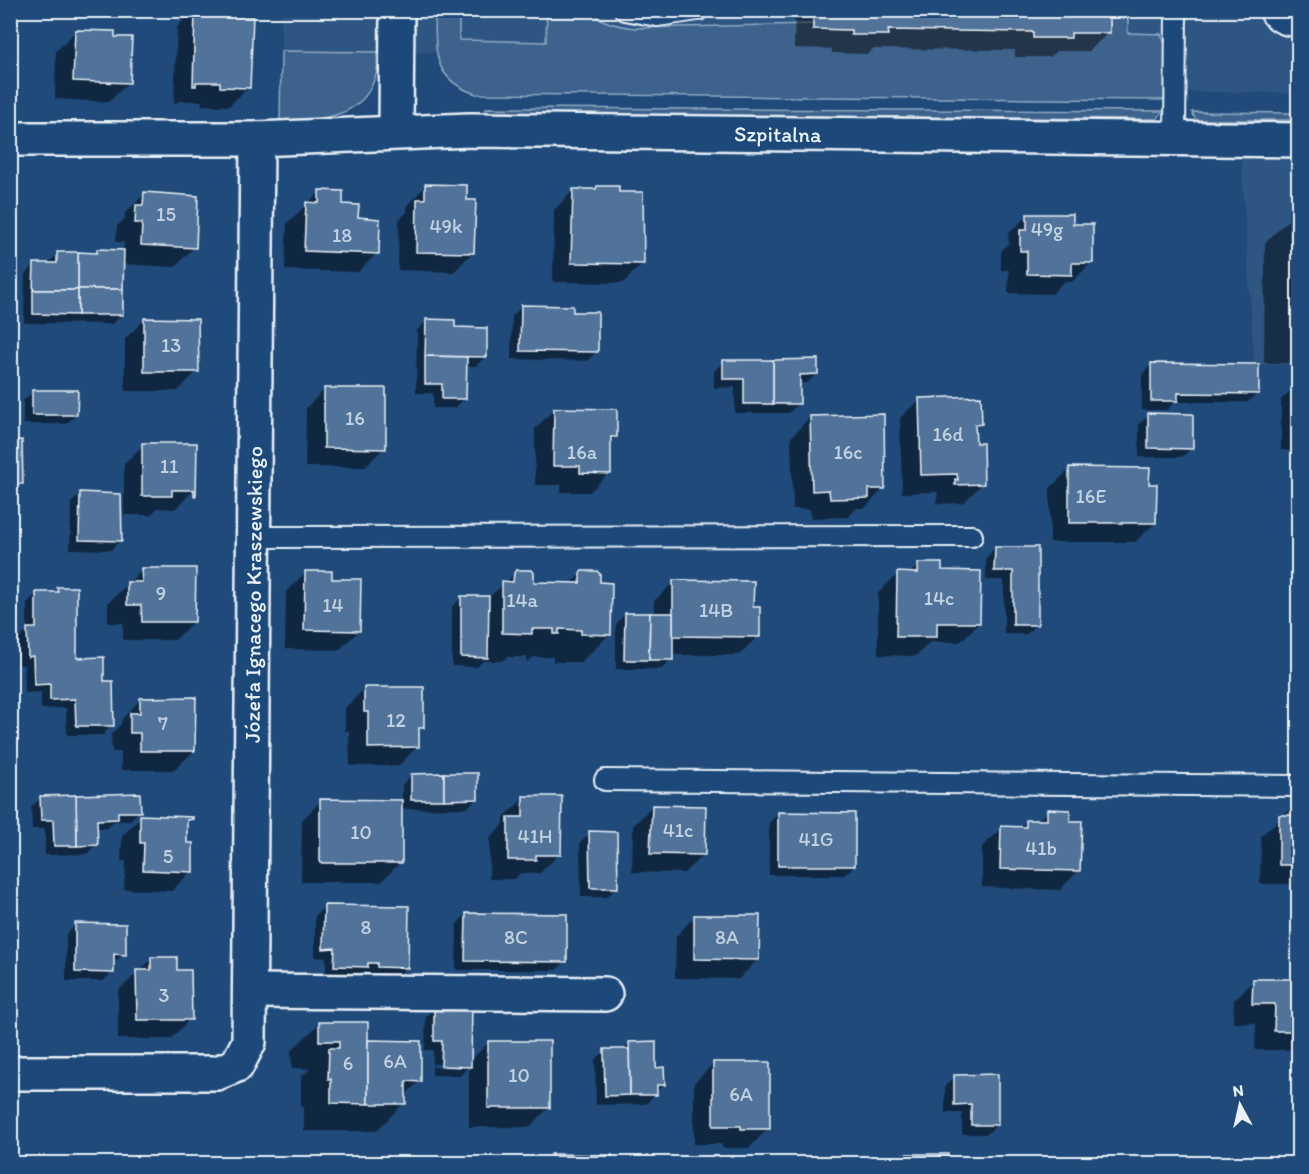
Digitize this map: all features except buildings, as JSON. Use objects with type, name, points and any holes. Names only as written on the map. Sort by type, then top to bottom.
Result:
[{"type":"street","points":[[396,132],[397,10]]},
{"type":"street","name":"Szpitalna","points":[[257,139],[469,130],[1299,140]]},
{"type":"street","points":[[10,139],[257,139]]},
{"type":"street","name":"Józefa Ignacego Kraszewskiego","points":[[10,1073],[217,1073],[237,1065],[249,1042],[257,139]]},
{"type":"street","points":[[251,991],[605,994]]},
{"type":"lane","points":[[625,10],[657,16],[698,10]]},
{"type":"lane","points":[[1175,139],[1176,10]]},
{"type":"lane","points":[[1269,10],[1270,15],[1287,26],[1299,26]]},
{"type":"lane","points":[[255,537],[972,536]]},
{"type":"lane","points":[[605,780],[1299,786]]},
{"type":"shaded area","points":[[281,10],[1298,10],[1298,93],[698,86],[698,55],[281,51]]},
{"type":"shaded area","points":[[435,11],[459,11],[459,40],[546,42],[547,11],[590,11],[605,21],[635,28],[813,24],[813,29],[851,30],[851,34],[889,35],[888,30],[1033,32],[1034,38],[1070,38],[1071,33],[1110,32],[1110,11],[1128,11],[1128,33],[1161,34],[1165,44],[1166,96],[1163,100],[476,94],[461,88],[451,80],[439,62]]},
{"type":"shaded area","points":[[281,51],[377,52],[377,71],[365,97],[345,112],[306,120],[280,121]]},
{"type":"shaded area","points":[[486,108],[1163,111],[1157,119],[484,114]]},
{"type":"shaded area","points":[[1192,112],[1298,113],[1298,120],[1196,120]]},
{"type":"shaded area","points":[[1241,153],[1298,154],[1298,364],[1254,364]]}]
